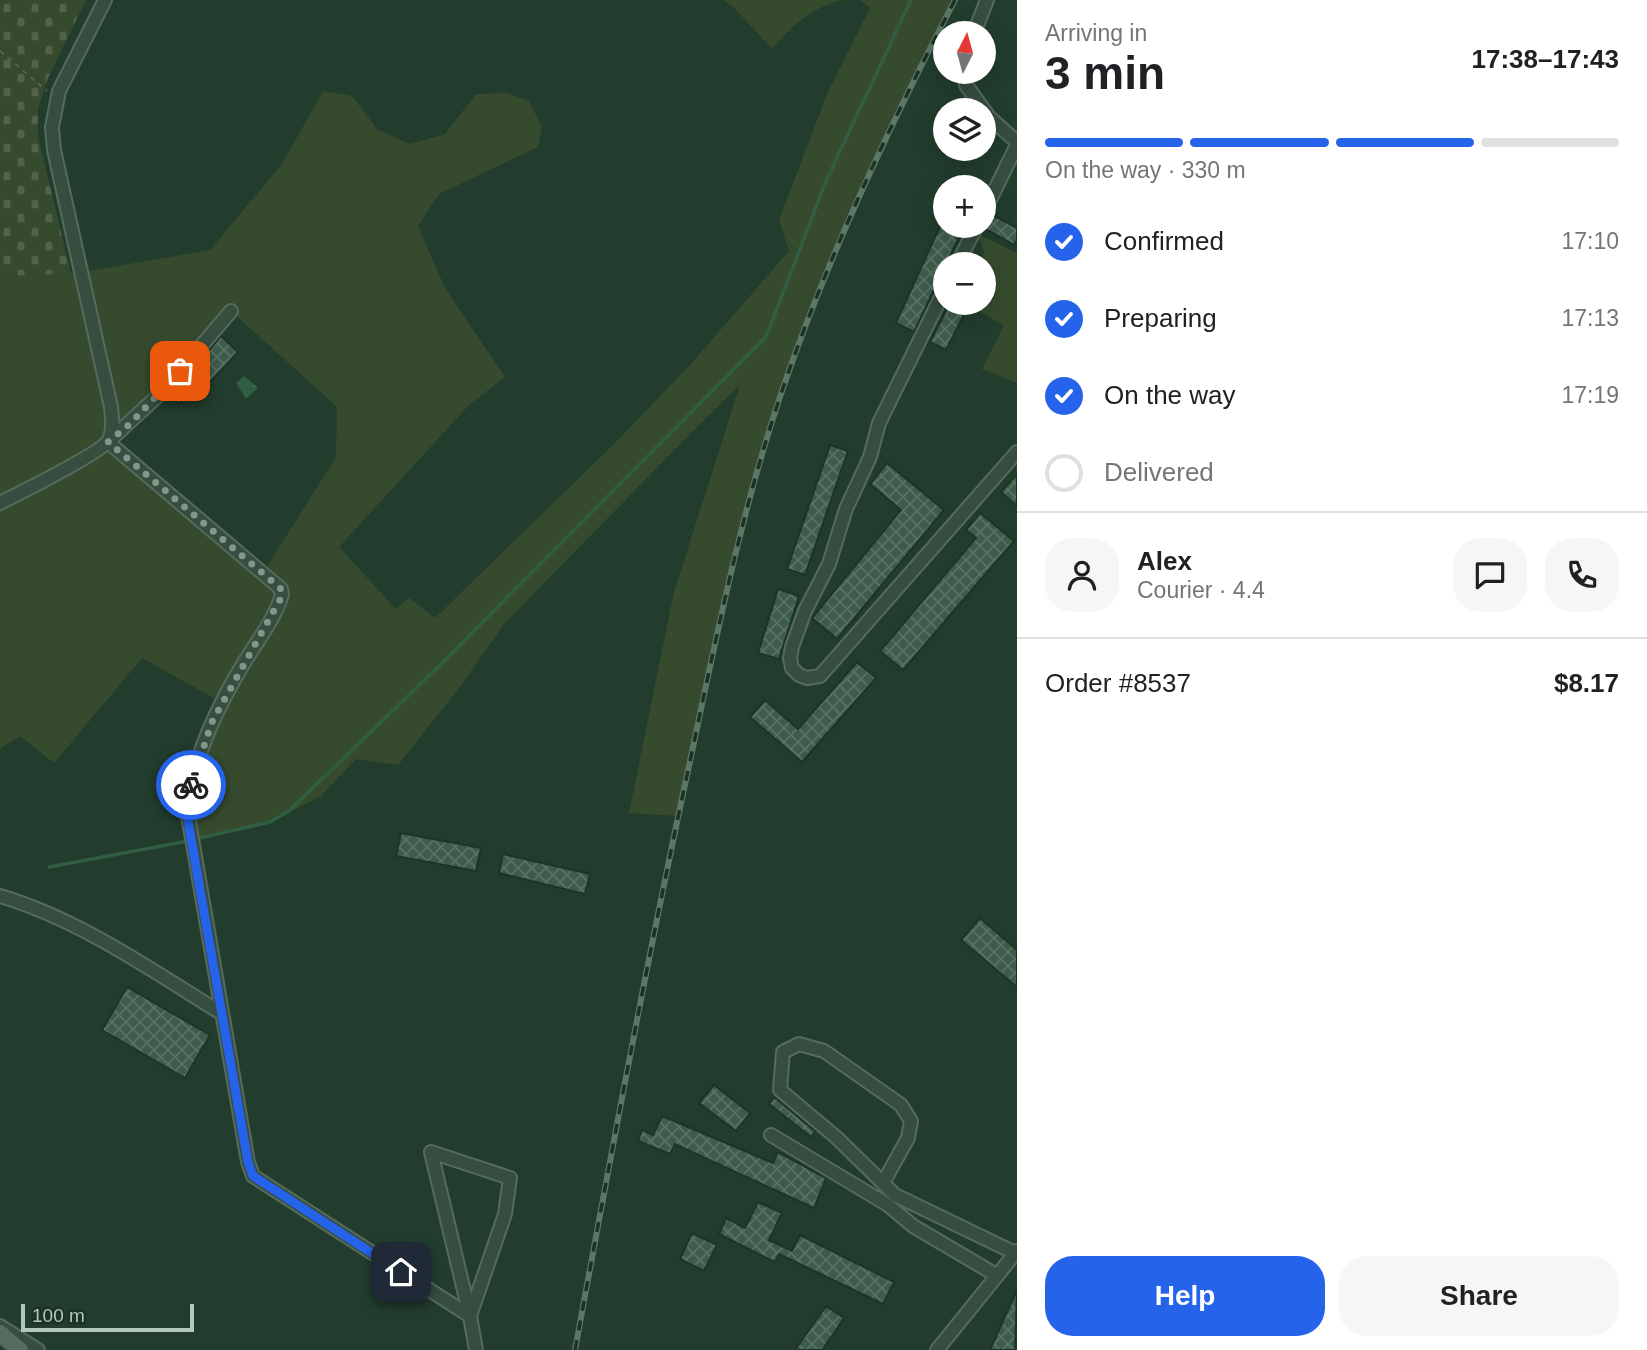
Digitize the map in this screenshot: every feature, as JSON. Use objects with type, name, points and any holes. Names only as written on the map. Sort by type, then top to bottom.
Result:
[{"type":"main road","points":[[0,1332],[20,1350]]},
{"type":"street","points":[[105,0],[56,100],[52,127],[54,150],[111,407],[112,427],[108,442]]},
{"type":"street","points":[[979,21],[987,0]]},
{"type":"street","points":[[965,84],[989,117],[1017,143],[996,187]]},
{"type":"street","points":[[0,503],[108,442],[163,391],[231,310]]},
{"type":"street","points":[[933,313],[879,423],[870,457],[846,509],[829,564],[805,611],[790,658],[792,668],[799,676],[820,676],[1017,452]]},
{"type":"street","points":[[108,442],[281,589],[282,596],[212,722],[189,793],[187,810],[221,1013],[248,1162],[253,1176],[470,1316]]},
{"type":"street","points":[[0,896],[48,914],[109,944],[221,1013]]},
{"type":"street","points":[[883,1183],[908,1138],[911,1121],[901,1105],[824,1051],[799,1044],[783,1052],[780,1090],[837,1138],[895,1195],[1016,1252],[937,1350]]},
{"type":"street","points":[[771,1135],[888,1205],[913,1226],[996,1275]]},
{"type":"street","points":[[470,1316],[505,1214],[510,1178],[431,1152],[476,1350]]},
{"type":"street","points":[[0,1326],[38,1350]]},
{"type":"path","points":[[0,51],[56,100]]},
{"type":"green space","points":[[0,0],[86,0],[48,78],[38,109],[38,136],[71,274],[0,276]]},
{"type":"green space","points":[[724,0],[846,0],[814,11],[772,49]]},
{"type":"green space","points":[[860,0],[955,0],[944,21],[933,21],[933,44],[840,240],[783,389],[737,547],[678,816],[629,813],[674,592],[740,385],[504,624],[459,688],[398,765],[356,759],[321,796],[270,822],[192,840],[187,810],[221,702],[142,658],[54,763],[20,736],[0,749],[0,276],[71,274],[210,250],[282,164],[323,91],[352,96],[378,130],[410,144],[445,134],[476,94],[507,93],[529,101],[542,127],[538,147],[439,194],[418,226],[445,288],[505,377],[470,404],[339,547],[396,609],[409,598],[435,618],[614,444],[689,366],[789,251],[779,220],[828,92],[870,8]],"holes":[[[231,311],[337,407],[336,457],[263,573],[108,443]]]},
{"type":"green space","points":[[979,238],[986,238],[1017,253],[1017,383],[982,369],[1004,326],[986,315],[996,315],[996,252],[984,252]]},
{"type":"water","points":[[244,376],[258,388],[246,399],[236,383]]},
{"type":"building","points":[[996,217],[1017,228],[1014,245],[996,235]]},
{"type":"building","points":[[935,238],[959,238],[952,252],[933,252],[933,292],[914,332],[896,323]]},
{"type":"building","points":[[944,315],[964,315],[946,350],[930,342]]},
{"type":"building","points":[[221,336],[238,352],[210,382],[204,376],[179,404],[173,398],[198,370],[195,367]]},
{"type":"building","points":[[830,445],[848,451],[805,575],[787,569]]},
{"type":"building","points":[[887,463],[944,510],[837,639],[812,618],[901,510],[870,484]]},
{"type":"building","points":[[1017,474],[1017,506],[1001,492]]},
{"type":"building","points":[[980,513],[1014,541],[903,670],[880,651],[976,538],[966,530]]},
{"type":"building","points":[[778,589],[799,596],[779,659],[758,653]]},
{"type":"building","points":[[857,662],[876,678],[802,762],[750,717],[765,700],[798,729]]},
{"type":"building","points":[[401,833],[481,848],[476,871],[396,856]]},
{"type":"building","points":[[503,854],[590,874],[585,894],[499,873]]},
{"type":"building","points":[[980,918],[1017,950],[1017,987],[961,940]]},
{"type":"building","points":[[127,987],[210,1035],[185,1078],[102,1030]]},
{"type":"building","points":[[714,1085],[750,1113],[736,1131],[699,1103]]},
{"type":"building","points":[[774,1097],[815,1131],[811,1137],[769,1104]]},
{"type":"building","points":[[662,1116],[773,1163],[778,1152],[826,1178],[814,1208],[675,1144],[670,1154],[638,1141],[642,1130],[653,1135]]},
{"type":"building","points":[[758,1202],[782,1213],[769,1240],[792,1251],[800,1235],[894,1282],[883,1304],[779,1254],[775,1262],[719,1234],[726,1218],[745,1228]]},
{"type":"building","points":[[692,1233],[717,1245],[704,1271],[680,1259]]},
{"type":"building","points":[[1017,1290],[1015,1350],[990,1350]]},
{"type":"building","points":[[826,1306],[844,1318],[834,1333],[822,1350],[795,1350]]},
{"type":"waterway","points":[[195,839],[270,822],[289,811],[441,664],[764,339],[826,181],[911,0]]},
{"type":"waterway","points":[[49,867],[188,841]]},
{"type":"railway","points":[[575,1350],[674,839],[720,623],[754,481],[783,388],[840,240],[884,143],[955,0]]},
{"type":"way so far","points":[[180,371],[130,424],[108,442],[281,589],[282,596],[212,722],[191,785]]},
{"type":"route","points":[[191,785],[187,810],[189,827],[248,1162],[253,1176],[401,1272]]}]
